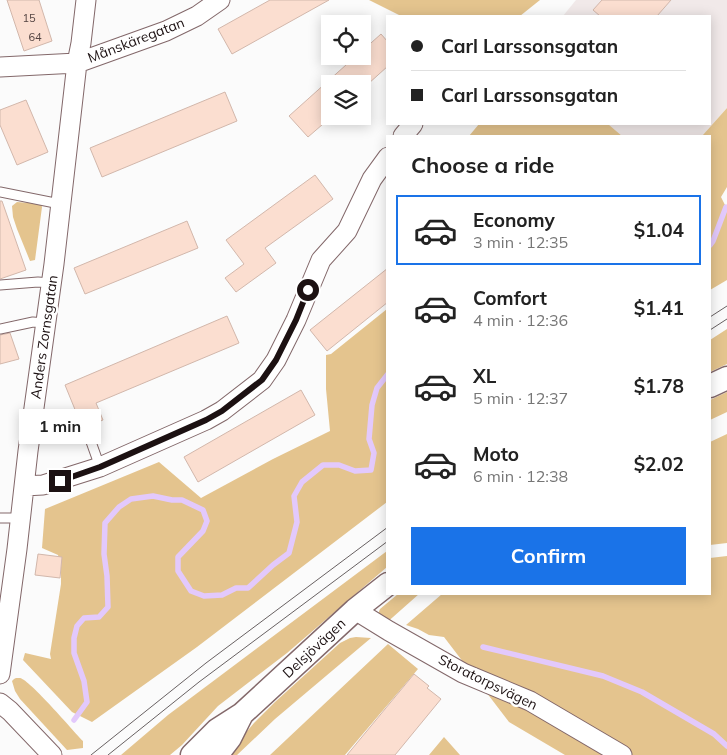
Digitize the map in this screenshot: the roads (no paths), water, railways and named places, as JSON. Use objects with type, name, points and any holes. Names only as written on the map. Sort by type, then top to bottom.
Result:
[{"type":"street","name":"Anders Zornsgatan","points":[[0,674],[86,0]]},
{"type":"street","name":"Månskäregatan","points":[[0,67],[77,63],[166,31],[197,16],[220,0]]},
{"type":"street","points":[[404,135],[412,125]]},
{"type":"street","points":[[24,486],[43,485],[100,467],[206,420],[222,411],[262,380],[276,360],[296,320],[321,260],[347,231],[372,179],[386,160]]},
{"type":"street","points":[[711,386],[727,378]]},
{"type":"street","name":"Delsjövägen","points":[[192,755],[217,730],[242,714],[355,610],[386,586]]},
{"type":"street","name":"Storatorpsvägen","points":[[355,610],[389,632],[463,673],[530,701],[622,755]]},
{"type":"street","points":[[0,703],[52,755]]},
{"type":"street","name":"Delsjövägen","points":[[217,755],[230,738],[242,714]]},
{"type":"lane","points":[[0,192],[60,204]]},
{"type":"lane","points":[[0,285],[38,282],[51,283]]},
{"type":"lane","points":[[0,329],[33,322],[45,323]]},
{"type":"lane","points":[[90,439],[100,467]]},
{"type":"lane","points":[[0,518],[20,518]]},
{"type":"waterway","points":[[711,244],[726,207]]},
{"type":"waterway","points":[[74,720],[87,702],[84,681],[74,653],[74,638],[77,626],[84,618],[99,617],[108,607],[104,554],[105,523],[119,507],[131,499],[153,496],[182,500],[203,510],[207,521],[203,531],[178,557],[178,571],[191,591],[204,596],[222,595],[236,588],[248,588],[289,553],[297,522],[294,496],[302,482],[323,465],[339,465],[355,471],[371,470],[374,453],[369,439],[372,405],[377,388],[386,377]]},
{"type":"waterway","points":[[483,647],[603,676],[642,692],[714,734],[727,746]]},
{"type":"tram line","points":[[711,316],[727,306]]},
{"type":"tram line","points":[[711,329],[727,319]]},
{"type":"tram line","points":[[91,755],[206,663],[386,528]]},
{"type":"tram line","points":[[108,755],[199,682],[386,542]]}]
